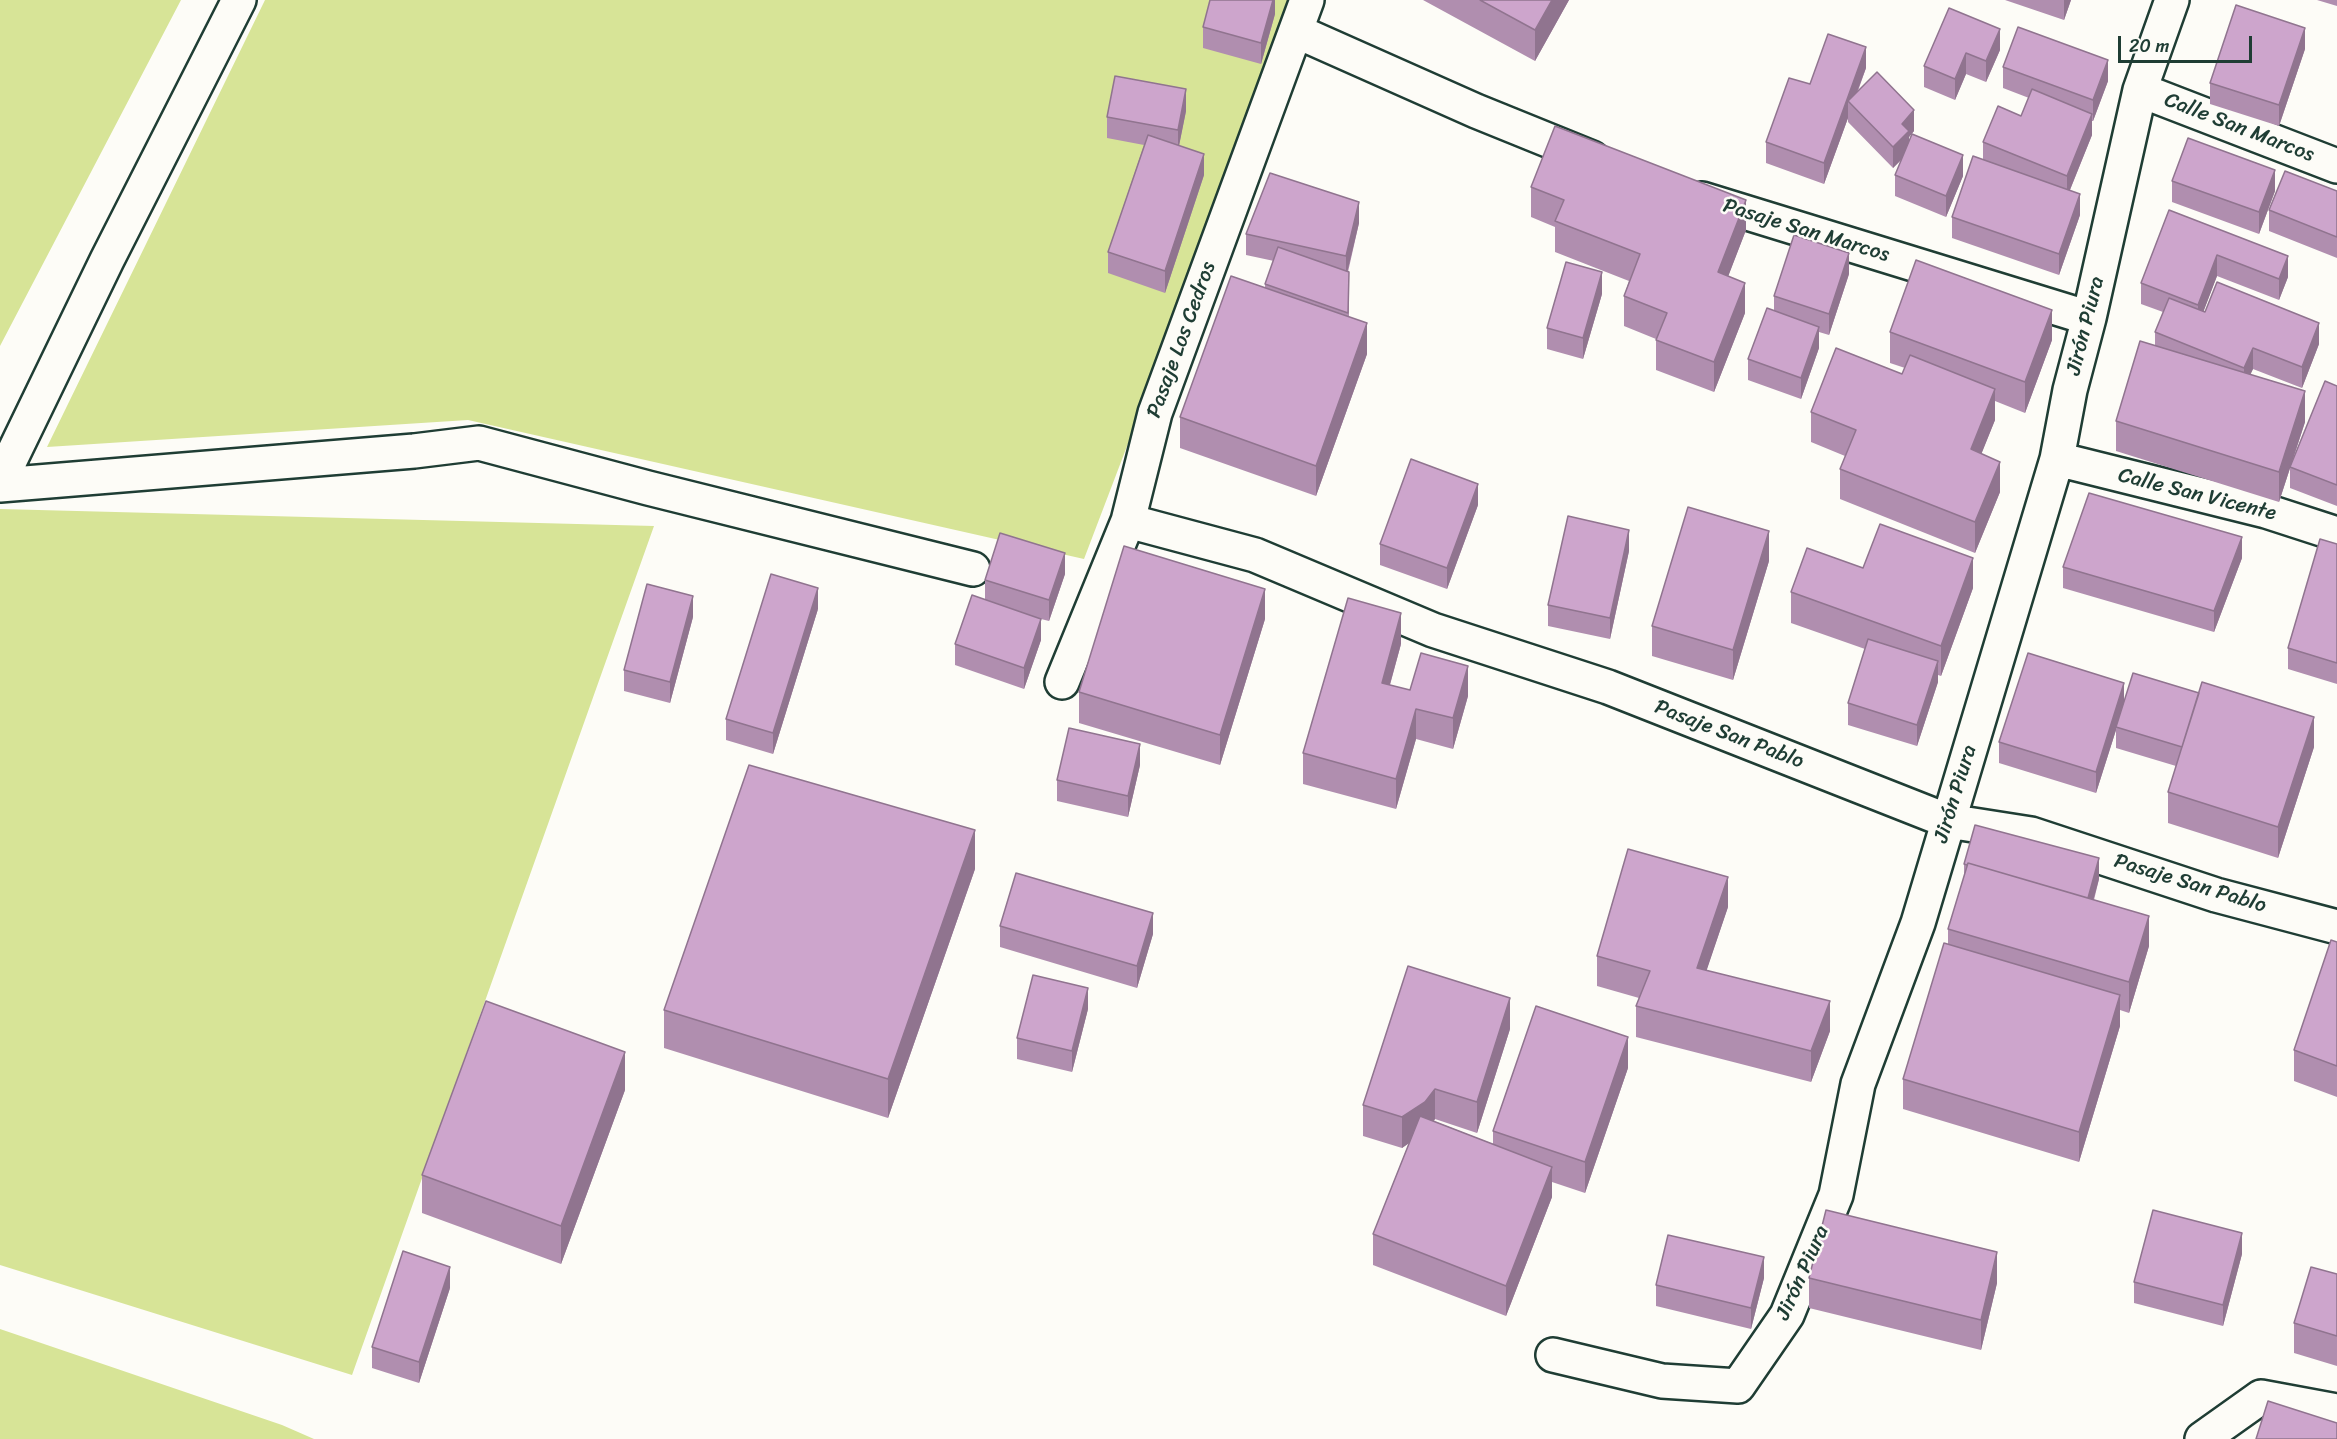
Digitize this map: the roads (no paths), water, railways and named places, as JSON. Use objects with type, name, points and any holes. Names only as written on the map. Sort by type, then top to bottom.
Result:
[{"type":"street","points":[[0,483],[107,260],[239,0]]},
{"type":"street","name":"Pasaje Los Cedros","points":[[1062,682],[1128,521],[1155,412],[1307,0]]},
{"type":"street","name":"Jirón Piura","points":[[1553,1355],[1662,1381],[1738,1386],[1787,1315],[1836,1195],[1858,1084],[1918,923],[2057,459],[2070,390],[2089,318],[2140,90],[2172,0]]},
{"type":"street","points":[[1296,31],[1476,111],[1623,171]]},
{"type":"street","name":"Calle San Marcos","points":[[2140,90],[2337,166]]},
{"type":"street","name":"Pasaje San Marcos","points":[[1677,191],[2089,318]]},
{"type":"street","points":[[0,483],[414,451],[479,443],[648,488],[973,569]]},
{"type":"street","name":"Calle San Vicente","points":[[2057,459],[2266,511],[2337,534]]},
{"type":"street","name":"Pasaje San Pablo","points":[[1128,521],[1255,555],[1433,630],[1608,687],[1948,821],[2031,834],[2216,895],[2337,927]]},
{"type":"street","points":[[2202,1439],[2261,1397],[2337,1411]]}]
